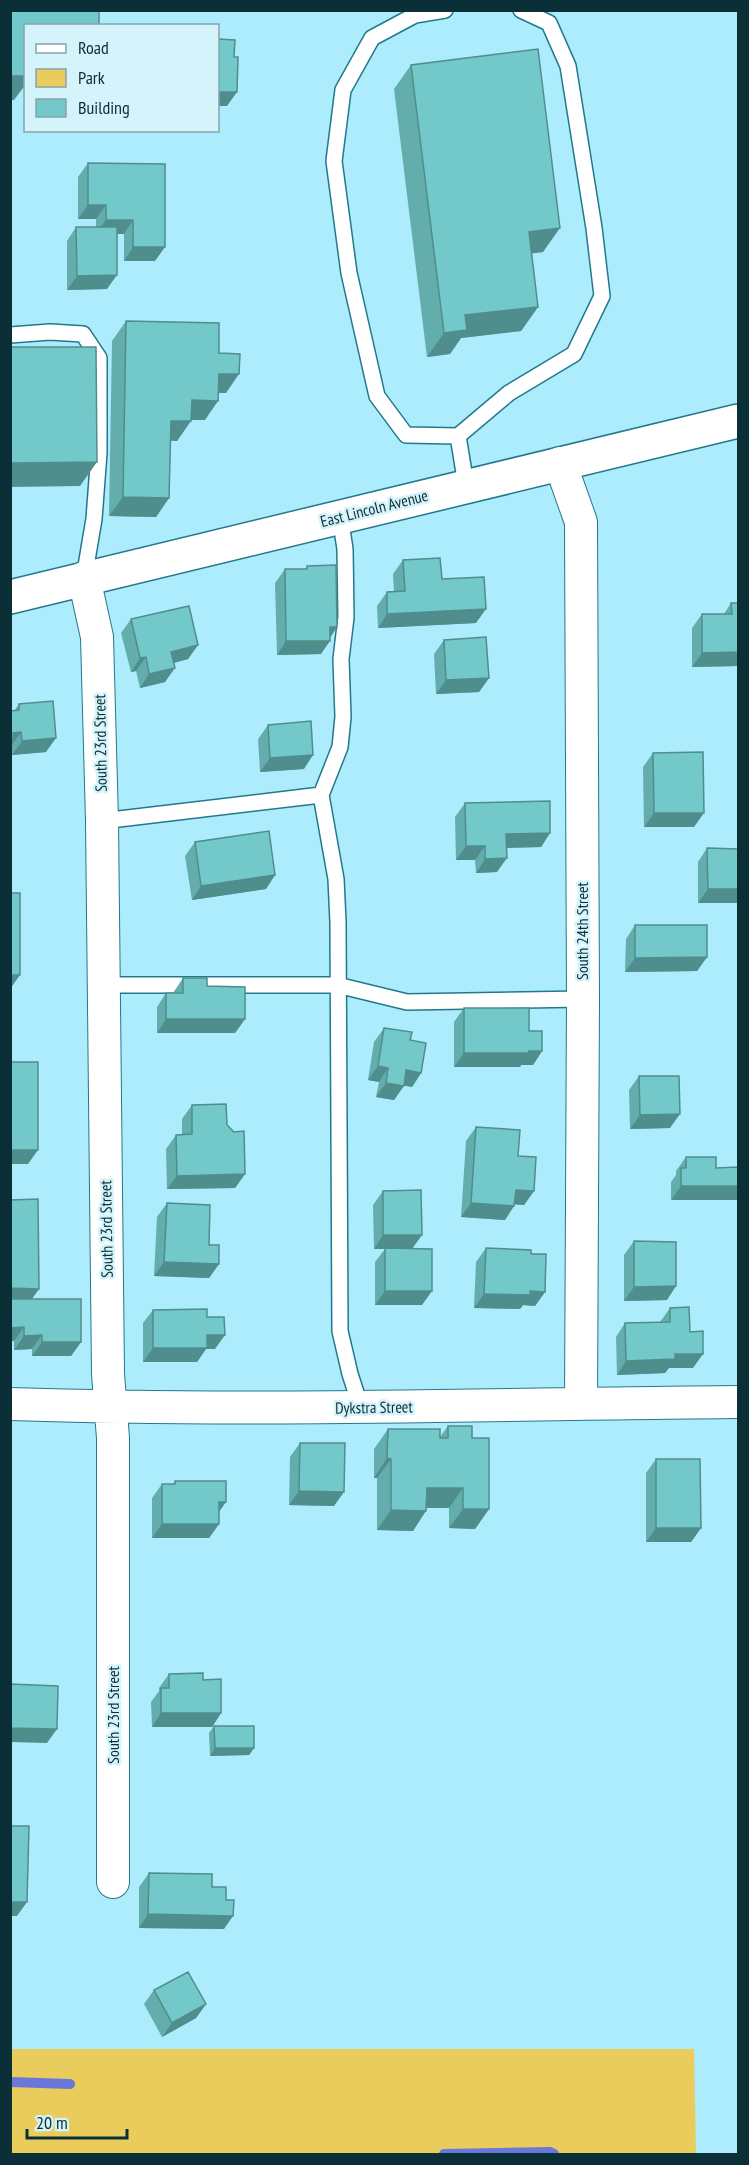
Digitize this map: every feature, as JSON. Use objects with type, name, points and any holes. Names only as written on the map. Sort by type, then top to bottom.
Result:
[{"type":"main road","name":"East Lincoln Avenue","points":[[10,597],[738,421]]},
{"type":"street","name":"South 24th Street","points":[[560,463],[580,522],[583,999],[581,1403]]},
{"type":"street","name":"South 23rd Street","points":[[84,578],[97,637],[102,821],[108,1374],[113,1438],[112,1882]]},
{"type":"street","name":"Dykstra Street","points":[[10,1404],[110,1407],[361,1408],[738,1402]]},
{"type":"lane","points":[[445,10],[415,15],[372,39],[343,90],[334,161],[349,273],[377,396],[406,435],[458,436],[509,393],[574,354],[602,296],[594,228],[568,66],[549,23],[521,10]]},
{"type":"lane","points":[[10,335],[50,332],[83,333],[99,358],[99,453],[94,519],[84,578]]},
{"type":"lane","points":[[458,436],[466,485]]},
{"type":"lane","points":[[340,516],[345,568],[346,617],[341,659],[344,717],[340,747],[321,795],[336,879],[338,922],[340,1331],[361,1408]]},
{"type":"lane","points":[[102,821],[321,795]]},
{"type":"lane","points":[[104,985],[337,985],[407,1002],[583,999]]},
{"type":"green space","points":[[11,2049],[694,2049],[696,2154],[11,2154]]},
{"type":"building","points":[[10,10],[99,10],[99,24],[24,24],[24,76],[10,76]]},
{"type":"building","points":[[219,39],[235,40],[234,57],[238,57],[237,92],[219,92]]},
{"type":"building","points":[[538,49],[560,228],[529,232],[538,307],[465,315],[467,330],[444,333],[411,65]]},
{"type":"building","points":[[88,163],[165,164],[165,247],[133,247],[133,220],[106,220],[106,205],[88,205]]},
{"type":"building","points":[[76,227],[117,227],[117,275],[77,276]]},
{"type":"building","points":[[126,321],[219,323],[219,353],[240,354],[239,374],[219,374],[218,401],[192,400],[191,421],[171,421],[169,498],[123,497]]},
{"type":"building","points":[[10,347],[96,347],[97,462],[10,463]]},
{"type":"building","points":[[440,558],[442,579],[484,577],[486,609],[387,614],[387,592],[405,591],[403,560]]},
{"type":"building","points":[[336,565],[337,627],[330,627],[330,641],[286,641],[285,569]]},
{"type":"building","points":[[731,603],[738,603],[738,652],[702,653],[702,614],[732,614]]},
{"type":"building","points":[[189,606],[198,645],[171,652],[175,668],[149,674],[146,657],[140,658],[131,619]]},
{"type":"building","points":[[486,637],[489,678],[446,680],[444,640]]},
{"type":"building","points":[[53,701],[56,738],[22,741],[21,732],[13,733],[13,742],[10,742],[10,710],[19,710],[19,704]]},
{"type":"building","points":[[311,721],[313,755],[270,758],[268,725]]},
{"type":"building","points":[[703,752],[704,813],[654,813],[653,753]]},
{"type":"building","points":[[550,801],[550,833],[506,834],[507,858],[485,859],[485,846],[466,846],[465,803]]},
{"type":"building","points":[[269,831],[275,875],[201,886],[195,842]]},
{"type":"building","points":[[707,848],[738,849],[738,889],[708,889]]},
{"type":"building","points":[[10,893],[20,893],[20,975],[10,975]]},
{"type":"building","points":[[635,925],[707,925],[707,957],[635,958]]},
{"type":"building","points":[[183,978],[207,978],[207,986],[245,987],[245,1019],[166,1019],[166,993],[183,993]]},
{"type":"building","points":[[464,1008],[529,1008],[529,1031],[542,1031],[542,1051],[464,1053]]},
{"type":"building","points":[[384,1028],[412,1032],[410,1040],[426,1043],[421,1073],[406,1070],[404,1086],[386,1083],[388,1068],[378,1066]]},
{"type":"building","points":[[10,1062],[38,1062],[38,1150],[10,1150]]},
{"type":"building","points":[[639,1076],[679,1076],[680,1114],[640,1115]]},
{"type":"building","points":[[226,1104],[227,1125],[234,1132],[244,1131],[245,1174],[177,1176],[176,1135],[192,1134],[192,1105]]},
{"type":"building","points":[[476,1127],[520,1130],[518,1156],[536,1157],[534,1191],[516,1190],[514,1206],[471,1203]]},
{"type":"building","points":[[686,1157],[716,1157],[716,1168],[738,1167],[738,1186],[681,1186],[681,1168],[686,1168]]},
{"type":"building","points":[[421,1190],[422,1235],[383,1235],[383,1191]]},
{"type":"building","points":[[38,1199],[39,1289],[10,1288],[10,1200]]},
{"type":"building","points":[[167,1203],[210,1205],[209,1245],[219,1245],[219,1264],[164,1262]]},
{"type":"building","points":[[634,1241],[676,1242],[676,1286],[634,1287]]},
{"type":"building","points":[[385,1248],[432,1249],[432,1291],[385,1291]]},
{"type":"building","points":[[486,1248],[531,1250],[531,1254],[546,1254],[545,1292],[530,1291],[530,1295],[484,1294]]},
{"type":"building","points":[[10,1299],[81,1299],[81,1342],[42,1342],[42,1335],[24,1336],[24,1327],[10,1328]]},
{"type":"building","points":[[689,1307],[690,1332],[703,1331],[703,1354],[675,1354],[675,1359],[626,1361],[625,1323],[670,1322],[670,1308]]},
{"type":"building","points":[[207,1309],[207,1317],[224,1317],[225,1335],[207,1335],[207,1348],[153,1348],[153,1310]]},
{"type":"building","points":[[448,1426],[472,1426],[472,1438],[489,1438],[489,1509],[463,1509],[463,1488],[427,1488],[426,1511],[391,1510],[391,1459],[387,1458],[388,1429],[440,1429],[440,1438],[448,1438]]},
{"type":"building","points":[[300,1443],[345,1443],[344,1492],[299,1491]]},
{"type":"building","points":[[656,1459],[700,1459],[701,1528],[656,1528]]},
{"type":"building","points":[[175,1481],[226,1481],[226,1502],[219,1502],[219,1524],[162,1524],[162,1484],[175,1484]]},
{"type":"building","points":[[203,1673],[203,1680],[221,1679],[221,1713],[161,1713],[161,1688],[169,1688],[169,1674]]},
{"type":"building","points":[[10,1684],[58,1686],[57,1729],[10,1728]]},
{"type":"building","points":[[214,1726],[254,1726],[254,1748],[215,1748]]},
{"type":"building","points":[[10,1826],[29,1826],[27,1902],[10,1902]]},
{"type":"building","points":[[149,1873],[212,1874],[212,1887],[226,1887],[226,1900],[234,1900],[233,1916],[148,1914]]},
{"type":"building","points":[[188,1972],[206,2004],[172,2023],[154,1990]]},
{"type":"waterway","points":[[10,2082],[70,2084]]},
{"type":"waterway","points":[[444,2154],[550,2152],[554,2154]]}]
